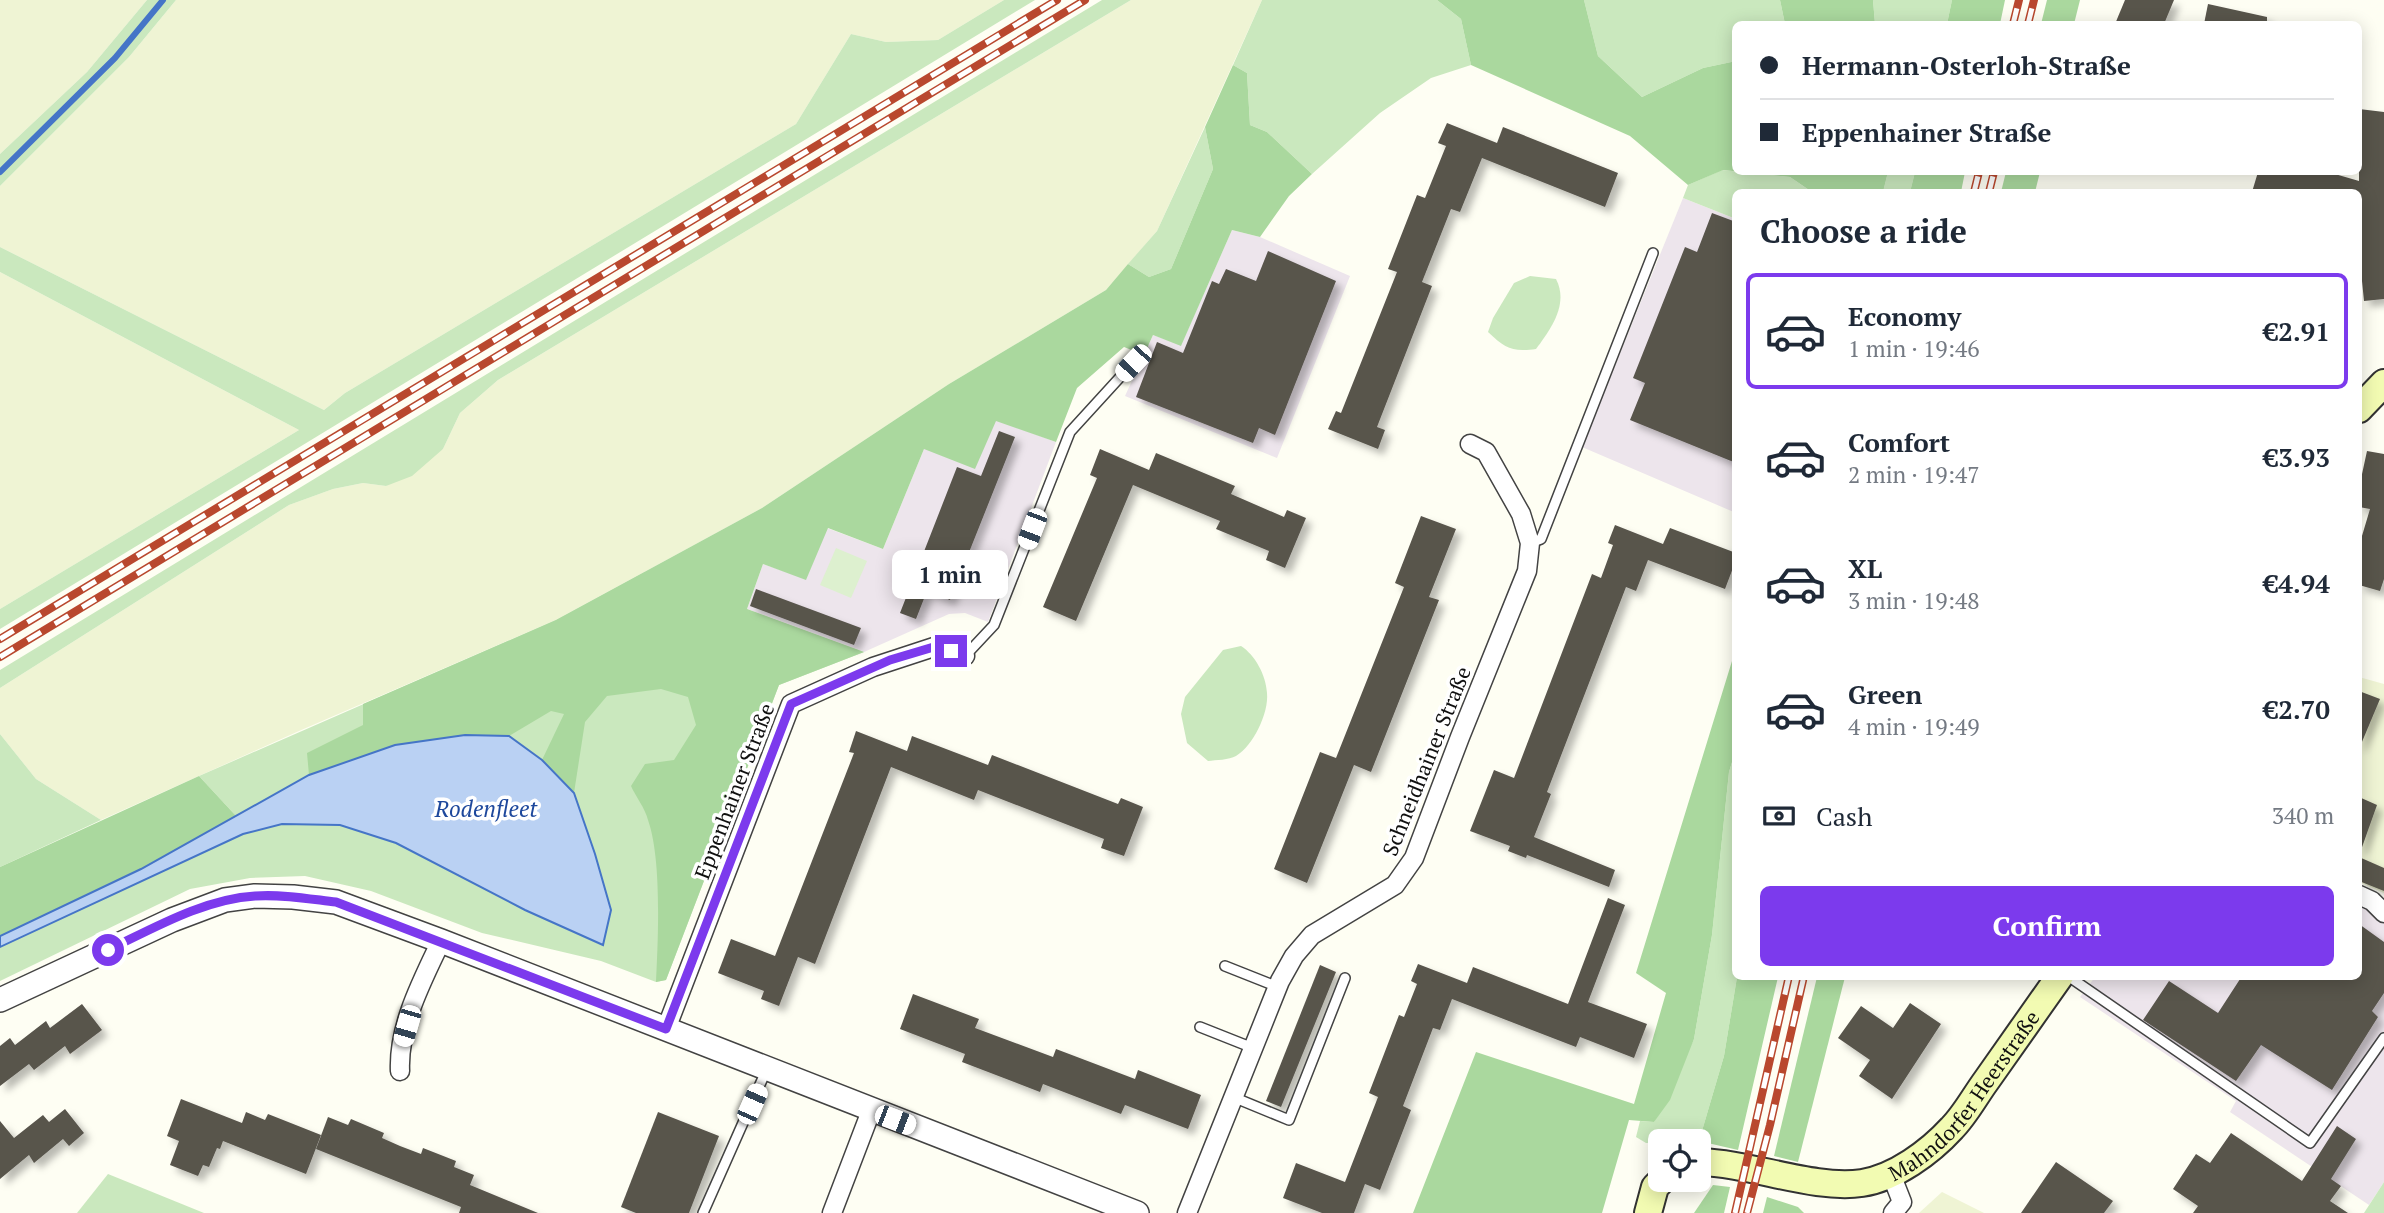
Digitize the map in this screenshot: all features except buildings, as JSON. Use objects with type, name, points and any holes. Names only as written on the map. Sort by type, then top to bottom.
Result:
[{"type":"main road","points":[[2362,406],[2384,383]]},
{"type":"main road","name":"Mahndorfer Heerstraße","points":[[1891,1174],[1927,1151],[1953,1127],[2057,980]]},
{"type":"main road","points":[[1711,1163],[1836,1183],[1863,1183],[1891,1174]]},
{"type":"main road","points":[[1648,1213],[1654,1192]]},
{"type":"street","name":"Schneidhainer Straße","points":[[1187,1213],[1278,987],[1294,956],[1312,935],[1395,885],[1414,858],[1528,571],[1530,543],[1521,514],[1486,452],[1470,444]]},
{"type":"street","name":"Eppenhainer Straße","points":[[666,1029],[791,704],[873,667],[937,646],[965,656]]},
{"type":"street","points":[[0,1000],[172,920],[225,900],[255,896],[336,902],[1137,1213]]},
{"type":"street","points":[[2362,896],[2372,901],[2384,913]]},
{"type":"street","points":[[400,1072],[399,1052],[414,1000],[441,941]]},
{"type":"street","points":[[832,1213],[871,1111]]},
{"type":"street","name":"Mahndorfer Heerstraße","points":[[1891,1174],[1902,1202],[1893,1213]]},
{"type":"lane","points":[[1530,543],[1541,539],[1653,253]]},
{"type":"lane","points":[[965,656],[994,625],[1070,432],[1133,363]]},
{"type":"lane","points":[[1225,966],[1278,987]]},
{"type":"lane","points":[[1233,1097],[1290,1120],[1345,978]]},
{"type":"lane","points":[[2074,980],[2310,1143],[2384,1038]]},
{"type":"lane","points":[[1200,1027],[1253,1048]]},
{"type":"lane","points":[[703,1213],[767,1069]]},
{"type":"shaded area","points":[[1683,198],[1732,217],[1732,511],[1582,447]]},
{"type":"shaded area","points":[[1232,230],[1260,237],[1350,276],[1277,458],[1125,396],[1153,335],[1181,345]]},
{"type":"shaded area","points":[[996,420],[1056,442],[988,622],[965,613],[949,614],[864,652],[747,609],[763,564],[806,579],[827,528],[883,549],[924,449]]},
{"type":"shaded area","points":[[2362,904],[2365,905],[2384,923],[2384,1182],[2369,1205],[2230,1112],[2236,1101],[2080,997],[2093,980],[2362,980]]},
{"type":"green space","points":[[0,0],[147,0],[87,72],[0,154]]},
{"type":"green space","points":[[147,0],[176,0],[129,57],[0,186],[0,154],[87,72]]},
{"type":"green space","points":[[176,0],[1004,0],[938,40],[886,42],[851,34],[796,124],[345,393],[324,410],[0,247],[0,186],[129,57]]},
{"type":"green space","points":[[1004,0],[1035,0],[0,629],[0,609],[299,430],[0,272],[0,247],[324,410],[345,393],[796,124],[851,34],[886,42],[938,40]]},
{"type":"green space","points":[[1102,0],[1131,0],[498,380],[460,413],[443,449],[412,476],[386,486],[363,483],[333,489],[289,505],[0,688],[0,670]]},
{"type":"green space","points":[[1131,0],[1262,0],[1157,231],[1106,290],[949,384],[762,508],[556,620],[101,820],[36,779],[0,734],[0,688],[289,505],[333,489],[363,483],[386,486],[443,449],[460,413],[498,380]]},
{"type":"green space","points":[[1262,0],[1437,0],[1461,19],[1471,65],[1431,78],[1380,113],[1312,174],[1267,132],[1250,125],[1247,73],[1233,65]]},
{"type":"green space","points":[[1437,0],[1584,0],[1598,56],[1642,97],[1703,68],[1732,62],[1732,171],[1723,170],[1688,185],[1630,136],[1471,65],[1461,19]]},
{"type":"green space","points":[[1584,0],[1780,0],[1784,21],[1732,21],[1732,62],[1703,68],[1642,97],[1598,56]]},
{"type":"green space","points":[[1780,0],[1873,0],[1875,21],[1784,21]]},
{"type":"green space","points":[[1873,0],[1952,0],[1948,21],[1875,21]]},
{"type":"green space","points":[[1952,0],[2005,0],[2001,21],[1948,21]]},
{"type":"green space","points":[[2047,0],[2080,0],[2075,21],[2042,21]]},
{"type":"green space","points":[[1233,65],[1247,73],[1250,125],[1267,132],[1312,174],[1289,196],[1260,237],[1232,230],[1181,346],[1153,335],[1144,355],[1124,347],[1077,388],[1056,442],[996,421],[975,469],[924,449],[883,549],[828,528],[806,580],[763,564],[747,609],[864,652],[779,685],[666,980],[656,982],[658,900],[652,837],[645,811],[631,786],[645,764],[674,760],[696,725],[688,697],[661,689],[607,696],[585,722],[574,793],[542,760],[564,714],[551,711],[509,736],[465,735],[395,745],[309,775],[307,753],[363,725],[363,704],[556,620],[762,508],[949,384],[1106,290],[1128,264],[1149,277],[1171,269],[1213,169],[1205,127]]},
{"type":"green space","points":[[1205,127],[1213,169],[1171,269],[1149,277],[1128,264],[1157,231]]},
{"type":"green space","points":[[1722,170],[1732,171],[1732,175],[1790,177],[1808,189],[1732,189],[1732,217],[1683,198],[1688,185]]},
{"type":"green space","points":[[1771,175],[1887,175],[1884,189],[1808,189],[1790,177]]},
{"type":"green space","points":[[1887,175],[1914,175],[1911,189],[1884,189]]},
{"type":"green space","points":[[1914,175],[1964,175],[1962,189],[1911,189]]},
{"type":"green space","points":[[2005,175],[2039,175],[2036,189],[2002,189]]},
{"type":"green space","points":[[0,272],[299,430],[0,609]]},
{"type":"green space","points":[[1530,276],[1556,279],[1559,307],[1552,325],[1536,349],[1521,350],[1505,346],[1488,332],[1493,318],[1514,283]]},
{"type":"green space","points":[[836,548],[867,561],[851,598],[820,585]]},
{"type":"green space","points":[[645,572],[864,652],[779,685],[666,980],[656,982],[601,961],[482,933],[371,891],[305,876],[250,878],[190,889],[0,981],[0,947],[243,834],[237,817],[199,776],[556,620]]},
{"type":"green space","points":[[1241,646],[1255,660],[1266,686],[1267,701],[1263,719],[1254,737],[1236,756],[1208,761],[1187,743],[1181,714],[1185,697],[1223,650]]},
{"type":"green space","points":[[1732,661],[1732,762],[1712,935],[1694,1039],[1670,1100],[1654,1122],[1629,1120],[1602,1213],[1413,1213],[1476,1052],[1634,1104],[1666,993],[1636,973]]},
{"type":"green space","points":[[2362,678],[2384,684],[2384,893],[2362,883]]},
{"type":"green space","points":[[0,734],[36,779],[101,820],[0,867]]},
{"type":"green space","points":[[1732,762],[1732,980],[1737,980],[1724,1056],[1703,1129],[1648,1129],[1646,1143],[1636,1137],[1640,1121],[1654,1122],[1694,1039],[1712,935]]},
{"type":"green space","points":[[199,776],[237,817],[141,869],[0,936],[0,867]]},
{"type":"green space","points":[[1737,980],[1777,980],[1738,1150],[1711,1144],[1711,1129],[1703,1129],[1724,1056]]},
{"type":"green space","points":[[1816,980],[1844,980],[1798,1162],[1774,1156]]},
{"type":"green space","points":[[108,1174],[204,1213],[77,1213]]},
{"type":"green space","points":[[2384,1182],[2384,1213],[2364,1213]]},
{"type":"green space","points":[[1713,1185],[1730,1187],[1724,1213],[1694,1213],[1708,1192],[1711,1192]]},
{"type":"green space","points":[[1942,1192],[1984,1213],[1919,1213]]},
{"type":"green space","points":[[1767,1197],[1798,1207],[1804,1213],[1763,1213]]},
{"type":"water","name":"Rodenfleet","points":[[465,735],[509,736],[542,760],[574,793],[611,910],[603,945],[525,910],[396,843],[340,825],[282,824],[243,834],[0,947],[0,936],[141,869],[309,775],[395,745]]},
{"type":"waterway","points":[[0,172],[115,58],[163,0]]},
{"type":"railway","points":[[0,639],[1057,0]]},
{"type":"railway","points":[[0,657],[1085,0]]},
{"type":"railway","points":[[2014,21],[2019,0]]},
{"type":"railway","points":[[2029,21],[2034,0]]},
{"type":"railway","points":[[1975,189],[1978,175]]},
{"type":"railway","points":[[1990,189],[1993,175]]},
{"type":"railway","points":[[1735,1213],[1788,980]]},
{"type":"railway","points":[[1747,1213],[1803,980]]},
{"type":"route","points":[[108,950],[172,920],[225,900],[255,896],[336,902],[666,1029],[791,704],[890,660],[937,646],[951,651]]}]
